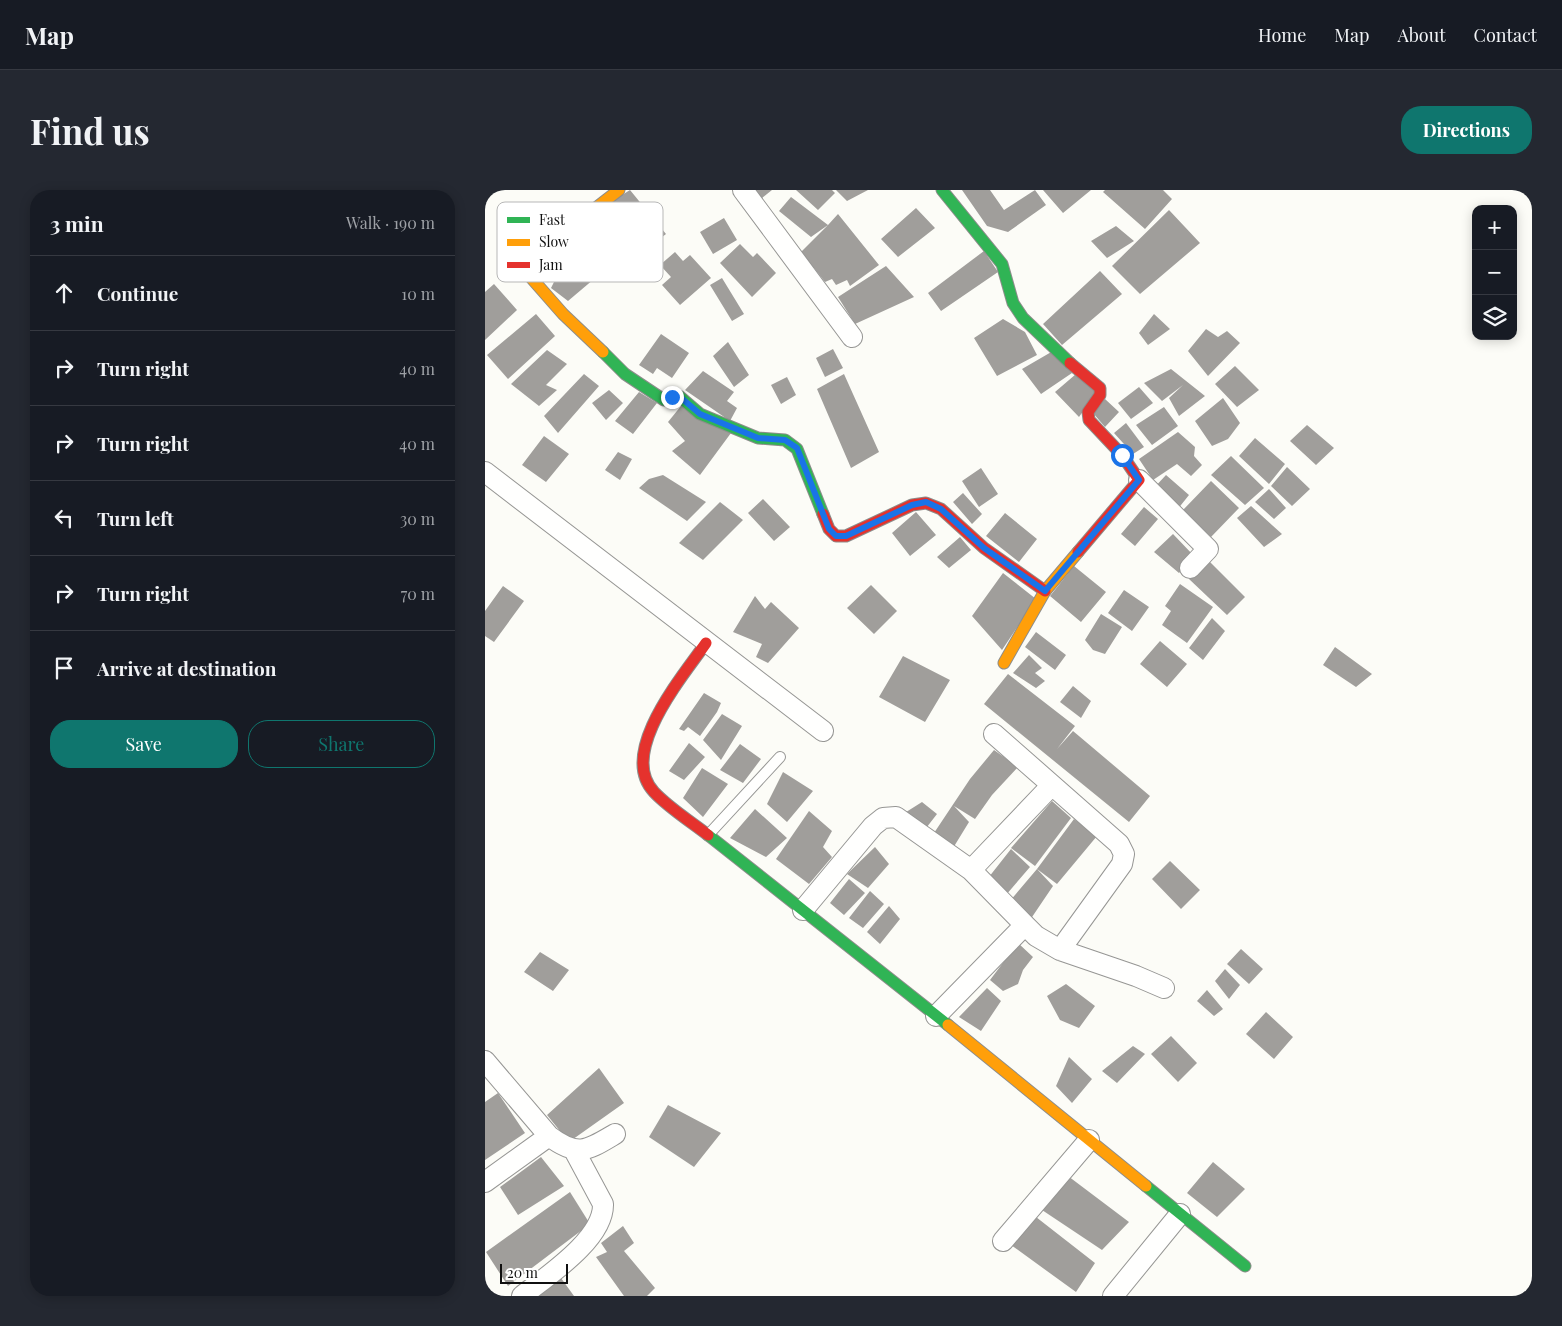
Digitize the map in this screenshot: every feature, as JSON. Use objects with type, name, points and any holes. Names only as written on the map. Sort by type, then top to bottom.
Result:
[{"type":"street","points":[[604,202],[619,190]]},
{"type":"street","points":[[743,190],[852,337]]},
{"type":"street","points":[[941,190],[1002,264],[1007,273],[1010,296],[1018,312],[1031,327],[1100,388],[1101,395],[1088,412],[1089,420],[1122,455],[1139,480],[1208,549],[1190,568]]},
{"type":"street","points":[[535,282],[563,314],[625,374],[663,400],[679,396],[700,414],[758,438],[785,440],[797,448],[829,529],[836,536],[846,536],[912,505],[926,502],[941,509],[984,548],[1045,591]]},
{"type":"street","points":[[485,472],[823,731]]},
{"type":"street","points":[[1005,663],[1045,591],[1139,480]]},
{"type":"street","points":[[706,643],[664,708],[646,743],[641,760],[647,780],[653,791],[936,1016],[1245,1266]]},
{"type":"street","points":[[995,734],[1119,844],[1125,854],[1122,864],[1060,950]]},
{"type":"street","points":[[971,870],[1052,785]]},
{"type":"street","points":[[803,910],[873,826],[883,818],[896,816],[971,870],[1036,936],[1060,950],[1136,976],[1164,988]]},
{"type":"street","points":[[936,1016],[1025,925]]},
{"type":"street","points":[[487,1069],[549,1136],[562,1146],[574,1150],[589,1149],[615,1134]]},
{"type":"street","points":[[485,1182],[549,1136]]},
{"type":"street","points":[[1003,1241],[1089,1140]]},
{"type":"street","points":[[522,1296],[573,1256],[598,1223],[603,1212],[603,1204],[574,1150]]},
{"type":"street","points":[[1113,1296],[1180,1214]]},
{"type":"lane","points":[[708,835],[780,756]]},
{"type":"building","points":[[630,190],[640,202],[611,202]]},
{"type":"building","points":[[749,190],[772,190],[757,202]]},
{"type":"building","points":[[796,190],[832,190],[835,193],[818,210]]},
{"type":"building","points":[[836,190],[868,190],[847,201]]},
{"type":"building","points":[[962,190],[990,190],[1004,210],[1035,190],[1046,205],[1008,232],[987,226]]},
{"type":"building","points":[[1043,190],[1091,190],[1063,213]]},
{"type":"building","points":[[1105,190],[1163,190],[1172,199],[1145,229],[1103,192]]},
{"type":"building","points":[[791,197],[828,225],[811,237],[779,211]]},
{"type":"building","points":[[916,208],[935,228],[898,257],[881,239]]},
{"type":"building","points":[[1169,210],[1200,243],[1140,294],[1112,266]]},
{"type":"building","points":[[838,214],[879,265],[850,286],[847,280],[836,285],[832,279],[825,282],[814,268],[805,268],[798,255]]},
{"type":"building","points":[[724,218],[737,240],[713,254],[700,232]]},
{"type":"building","points":[[1116,226],[1134,241],[1107,258],[1091,241]]},
{"type":"building","points":[[740,244],[753,257],[757,253],[776,273],[752,297],[720,263]]},
{"type":"building","points":[[984,251],[998,272],[941,311],[928,293]]},
{"type":"building","points":[[675,252],[683,261],[690,255],[711,278],[680,305],[662,285],[671,277],[663,268],[663,262]]},
{"type":"building","points":[[886,266],[914,297],[855,324],[838,297]]},
{"type":"building","points":[[1100,271],[1122,294],[1062,345],[1043,324]]},
{"type":"building","points":[[722,278],[744,314],[732,321],[710,285]]},
{"type":"building","points":[[554,282],[590,282],[568,301],[551,288]]},
{"type":"building","points":[[494,284],[517,310],[485,340],[485,292]]},
{"type":"building","points":[[536,314],[555,336],[508,379],[487,355]]},
{"type":"building","points":[[1154,314],[1170,329],[1148,345],[1139,333]]},
{"type":"building","points":[[1003,319],[1025,332],[1037,355],[997,376],[974,338]]},
{"type":"building","points":[[1206,329],[1218,337],[1227,331],[1240,343],[1208,376],[1188,351]]},
{"type":"building","points":[[661,334],[689,353],[672,378],[657,368],[653,374],[639,365]]},
{"type":"building","points":[[728,342],[749,375],[734,387],[713,356]]},
{"type":"building","points":[[833,349],[843,368],[825,377],[816,358]]},
{"type":"building","points":[[547,350],[567,364],[546,385],[557,390],[539,406],[511,384]]},
{"type":"building","points":[[1053,351],[1072,373],[1041,394],[1022,369]]},
{"type":"building","points":[[1235,366],[1259,390],[1237,407],[1215,384]]},
{"type":"building","points":[[1171,369],[1205,396],[1179,416],[1169,398],[1183,385],[1162,401],[1144,383]]},
{"type":"building","points":[[703,371],[734,392],[727,401],[737,408],[730,421],[685,390]]},
{"type":"building","points":[[584,374],[599,386],[558,433],[544,416]]},
{"type":"building","points":[[844,374],[879,452],[851,468],[817,389]]},
{"type":"building","points":[[1076,374],[1097,391],[1079,417],[1055,392]]},
{"type":"building","points":[[787,377],[796,395],[781,404],[771,385]]},
{"type":"building","points":[[1139,387],[1153,403],[1131,419],[1118,403]]},
{"type":"building","points":[[609,390],[623,403],[606,420],[592,403]]},
{"type":"building","points":[[639,392],[657,403],[633,434],[615,421]]},
{"type":"building","points":[[1223,398],[1240,423],[1228,439],[1212,446],[1195,421]]},
{"type":"building","points":[[1105,399],[1119,412],[1105,427],[1093,413]]},
{"type":"building","points":[[681,406],[731,433],[700,475],[672,451],[685,441],[668,422]]},
{"type":"building","points":[[1164,407],[1178,426],[1152,445],[1136,425]]},
{"type":"building","points":[[1126,423],[1144,447],[1133,454],[1114,433]]},
{"type":"building","points":[[1307,425],[1334,448],[1316,465],[1290,441]]},
{"type":"building","points":[[1178,432],[1195,447],[1194,456],[1202,465],[1191,476],[1177,464],[1153,480],[1139,459]]},
{"type":"building","points":[[544,436],[569,454],[546,482],[522,465]]},
{"type":"building","points":[[1255,438],[1285,464],[1269,484],[1239,456]]},
{"type":"building","points":[[618,452],[632,459],[620,480],[605,470]]},
{"type":"building","points":[[1231,456],[1264,488],[1245,505],[1211,475]]},
{"type":"building","points":[[1287,467],[1310,489],[1292,506],[1271,486]]},
{"type":"building","points":[[981,468],[998,494],[979,507],[962,481]]},
{"type":"building","points":[[663,475],[706,502],[687,521],[639,488],[649,479]]},
{"type":"building","points":[[1166,475],[1189,495],[1177,510],[1153,489]]},
{"type":"building","points":[[1211,481],[1239,508],[1211,537],[1183,510]]},
{"type":"building","points":[[1269,489],[1286,508],[1274,519],[1255,502]]},
{"type":"building","points":[[963,493],[982,514],[972,524],[953,502]]},
{"type":"building","points":[[763,499],[790,527],[774,541],[748,513]]},
{"type":"building","points":[[720,502],[743,520],[703,560],[679,543]]},
{"type":"building","points":[[1251,506],[1282,534],[1264,547],[1237,518]]},
{"type":"building","points":[[1144,507],[1158,519],[1135,546],[1121,534]]},
{"type":"building","points":[[916,512],[936,535],[910,556],[892,533]]},
{"type":"building","points":[[1005,513],[1037,539],[1019,562],[986,536]]},
{"type":"building","points":[[1173,534],[1195,557],[1179,573],[1154,552]]},
{"type":"building","points":[[960,537],[971,550],[949,568],[937,557]]},
{"type":"building","points":[[1207,559],[1245,597],[1227,615],[1189,579]]},
{"type":"building","points":[[1074,566],[1106,592],[1081,622],[1050,596]]},
{"type":"building","points":[[1003,573],[1036,599],[1002,650],[972,616]]},
{"type":"building","points":[[1180,584],[1213,607],[1187,643],[1162,625],[1171,611],[1165,606]]},
{"type":"building","points":[[871,585],[897,611],[874,634],[847,608]]},
{"type":"building","points":[[503,586],[524,601],[494,642],[485,636],[485,611]]},
{"type":"building","points":[[1124,590],[1149,607],[1132,631],[1108,613]]},
{"type":"building","points":[[755,596],[765,609],[771,602],[799,628],[768,663],[756,657],[762,644],[733,632]]},
{"type":"building","points":[[1101,614],[1122,627],[1105,654],[1093,650],[1085,640]]},
{"type":"building","points":[[1212,618],[1225,631],[1203,660],[1189,648]]},
{"type":"building","points":[[1036,632],[1066,655],[1055,670],[1025,647]]},
{"type":"building","points":[[1160,641],[1187,664],[1167,687],[1140,664]]},
{"type":"building","points":[[1335,647],[1372,674],[1356,687],[1323,665]]},
{"type":"building","points":[[1029,655],[1042,668],[1035,673],[1045,681],[1036,688],[1013,673]]},
{"type":"building","points":[[903,656],[950,680],[925,722],[879,697]]},
{"type":"building","points":[[1008,674],[1075,726],[1057,749],[1073,731],[1150,796],[1129,822],[984,704]]},
{"type":"building","points":[[1073,686],[1091,701],[1081,718],[1060,702]]},
{"type":"building","points":[[704,693],[721,703],[717,712],[700,736],[688,727],[684,731],[679,729]]},
{"type":"building","points":[[722,714],[742,726],[721,760],[703,740]]},
{"type":"building","points":[[689,743],[705,757],[684,780],[669,771]]},
{"type":"building","points":[[740,744],[761,759],[743,783],[720,770]]},
{"type":"building","points":[[994,750],[1018,767],[992,795],[975,819],[954,806],[969,822],[950,853],[932,836],[970,779]]},
{"type":"building","points":[[702,768],[728,784],[703,817],[683,798]]},
{"type":"building","points":[[783,772],[813,791],[787,822],[767,804]]},
{"type":"building","points":[[1052,801],[1071,818],[1035,866],[1011,848]]},
{"type":"building","points":[[922,802],[937,814],[923,832],[903,814]]},
{"type":"building","points":[[755,809],[787,838],[766,857],[730,838]]},
{"type":"building","points":[[809,811],[832,831],[823,847],[832,857],[809,884],[776,859]]},
{"type":"building","points":[[1074,819],[1097,836],[1057,884],[1037,869]]},
{"type":"building","points":[[875,847],[889,864],[868,888],[847,874]]},
{"type":"building","points":[[1011,849],[1030,867],[1006,895],[985,882]]},
{"type":"building","points":[[1170,861],[1200,890],[1181,909],[1152,879]]},
{"type":"building","points":[[1037,869],[1053,886],[1030,920],[1009,902]]},
{"type":"building","points":[[849,879],[865,893],[844,915],[830,903]]},
{"type":"building","points":[[870,891],[884,904],[863,928],[849,918]]},
{"type":"building","points":[[889,906],[900,919],[880,944],[867,932]]},
{"type":"building","points":[[1018,943],[1033,957],[1023,970],[1018,984],[1003,991],[990,980]]},
{"type":"building","points":[[1241,949],[1263,969],[1249,984],[1227,964]]},
{"type":"building","points":[[540,952],[569,970],[553,991],[524,972]]},
{"type":"building","points":[[1225,969],[1240,985],[1229,999],[1215,981]]},
{"type":"building","points":[[1066,984],[1095,1006],[1079,1028],[1060,1020],[1047,996]]},
{"type":"building","points":[[987,988],[1001,1001],[981,1031],[959,1017]]},
{"type":"building","points":[[1207,990],[1223,1009],[1214,1016],[1197,1001]]},
{"type":"building","points":[[1266,1012],[1293,1037],[1274,1059],[1246,1034]]},
{"type":"building","points":[[1171,1036],[1197,1063],[1178,1082],[1151,1054]]},
{"type":"building","points":[[1133,1046],[1145,1054],[1117,1083],[1102,1071]]},
{"type":"building","points":[[1069,1057],[1092,1079],[1072,1103],[1056,1086]]},
{"type":"building","points":[[599,1068],[624,1103],[569,1142],[547,1115]]},
{"type":"building","points":[[498,1093],[525,1133],[485,1160],[485,1102]]},
{"type":"building","points":[[668,1105],[721,1133],[694,1167],[649,1137]]},
{"type":"building","points":[[541,1157],[564,1186],[518,1215],[500,1187]]},
{"type":"building","points":[[1213,1162],[1245,1189],[1217,1217],[1187,1193]]},
{"type":"building","points":[[1064,1173],[1129,1222],[1102,1250],[1039,1208]]},
{"type":"building","points":[[570,1192],[590,1224],[508,1286],[486,1252]]},
{"type":"building","points":[[1036,1217],[1095,1263],[1076,1292],[1011,1245]]},
{"type":"building","points":[[623,1226],[634,1243],[624,1251],[655,1288],[647,1296],[624,1296],[596,1257],[607,1252],[601,1243]]},
{"type":"building","points":[[561,1278],[574,1296],[539,1296]]},
{"type":"traffic: fast","points":[[942,190],[1002,264],[1013,303],[1023,318],[1070,363]]},
{"type":"traffic: fast","points":[[603,352],[625,374],[664,400],[679,396],[700,414],[758,438],[785,440],[797,449],[823,514]]},
{"type":"traffic: fast","points":[[708,835],[948,1025]]},
{"type":"traffic: fast","points":[[1146,1186],[1245,1266]]},
{"type":"traffic: slow","points":[[604,202],[619,190]]},
{"type":"traffic: slow","points":[[535,282],[563,314],[603,352]]},
{"type":"traffic: slow","points":[[1004,663],[1045,591],[1078,552]]},
{"type":"traffic: slow","points":[[948,1025],[1146,1186]]},
{"type":"traffic: jam","points":[[1070,363],[1100,388],[1100,395],[1088,412],[1089,420],[1122,455],[1139,480],[1078,552]]},
{"type":"traffic: jam","points":[[823,514],[829,529],[836,536],[846,536],[912,505],[926,503],[941,509],[984,548],[1045,591]]},
{"type":"traffic: jam","points":[[706,643],[657,715],[648,736],[643,757],[645,776],[654,792],[708,835]]},
{"type":"route","points":[[672,397],[679,396],[700,414],[758,438],[785,440],[797,448],[829,529],[836,536],[846,536],[912,505],[926,502],[941,509],[984,548],[1045,591],[1139,480],[1122,455]]}]
